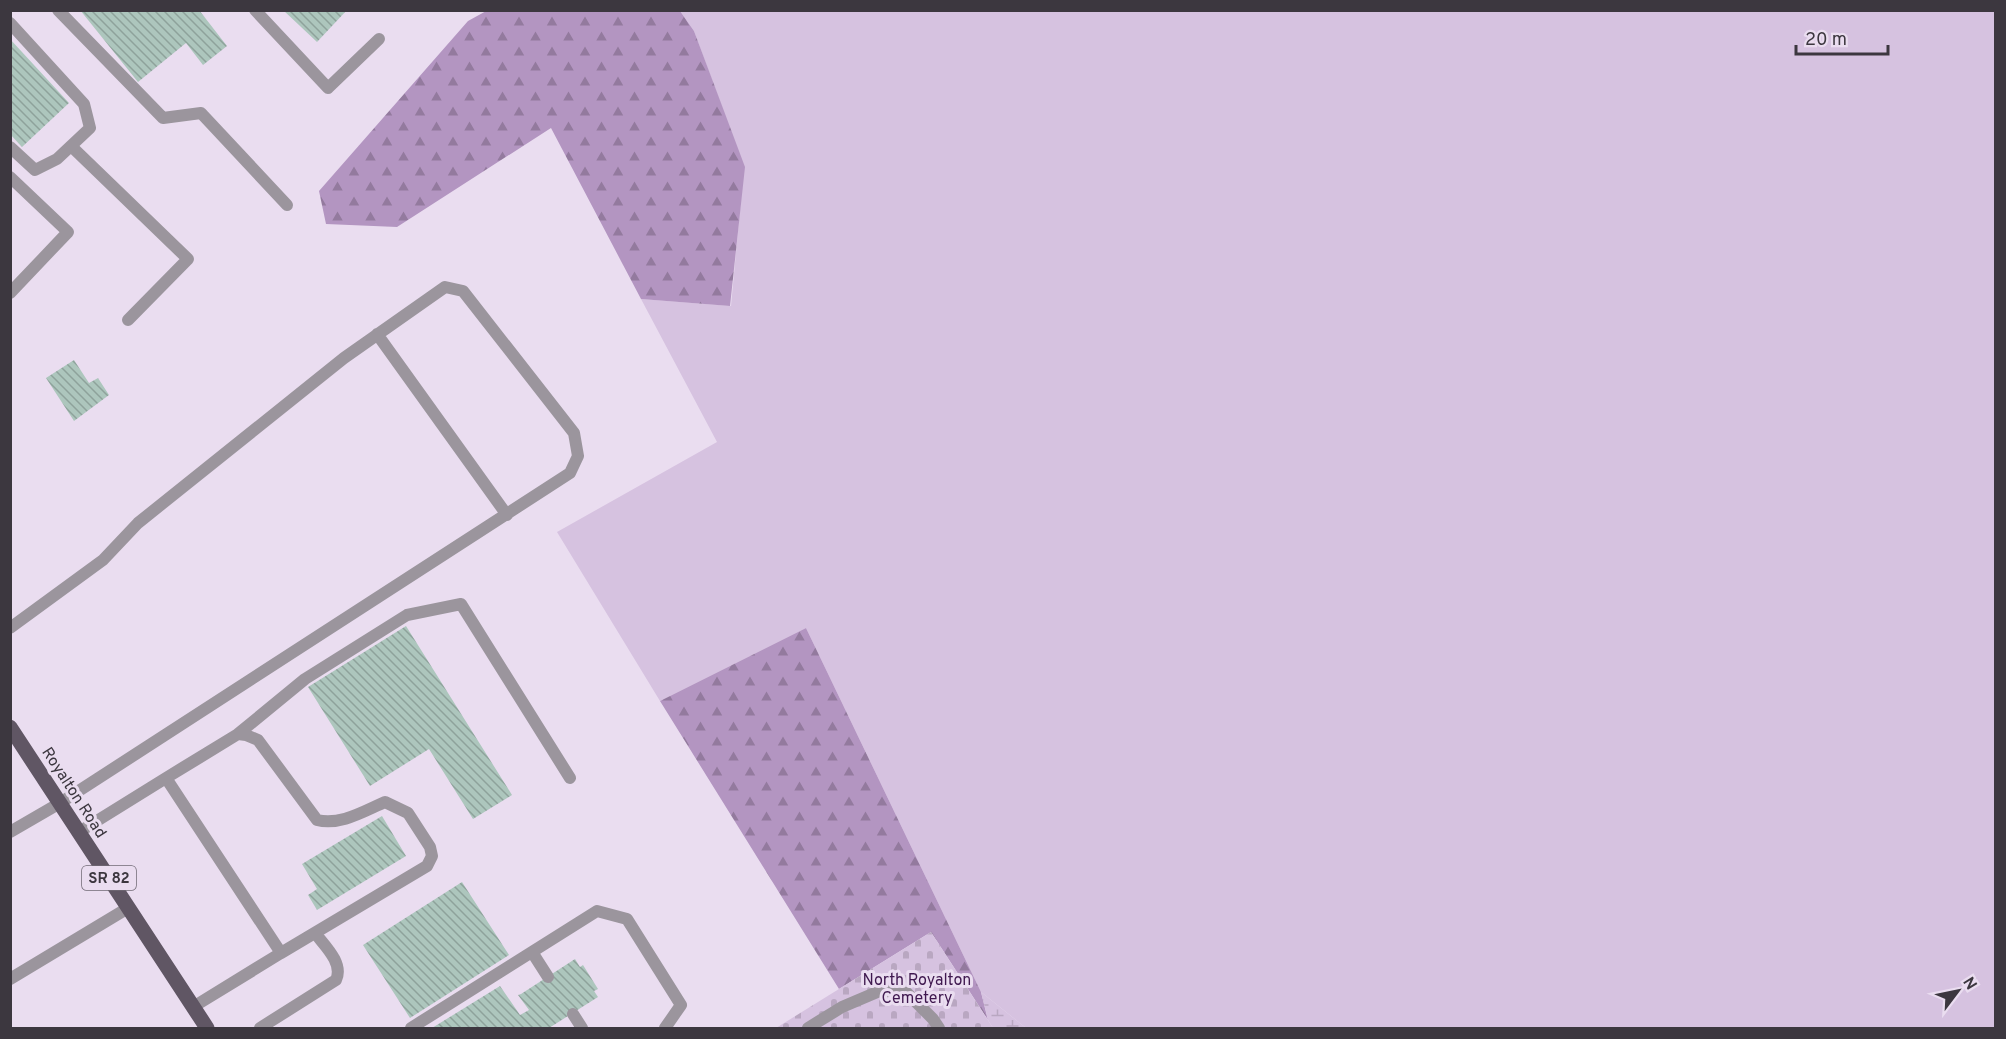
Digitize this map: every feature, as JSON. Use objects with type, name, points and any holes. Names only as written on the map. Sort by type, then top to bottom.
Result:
[{"type":"main road","name":"Royalton Road","points":[[10,727],[207,1029]]},
{"type":"lane","points":[[58,10],[163,118],[201,113],[287,205]]},
{"type":"lane","points":[[255,10],[328,88],[379,39]]},
{"type":"lane","points":[[10,23],[84,104],[90,128],[57,159],[35,170],[10,147]]},
{"type":"lane","points":[[71,146],[188,259],[128,320]]},
{"type":"lane","points":[[10,177],[69,232],[10,293]]},
{"type":"lane","points":[[10,628],[102,560],[138,523],[326,372],[445,287],[463,291],[574,433],[578,456],[570,473],[60,803],[10,832]]},
{"type":"lane","points":[[377,334],[507,514]]},
{"type":"lane","points":[[79,832],[238,734],[305,679],[407,615],[460,604],[570,778]]},
{"type":"lane","points":[[193,1007],[427,866],[432,856],[430,847],[408,813],[385,802],[351,817],[328,823],[317,820],[258,740],[238,734]]},
{"type":"lane","points":[[166,778],[281,953]]},
{"type":"lane","points":[[10,979],[128,908]]},
{"type":"lane","points":[[411,1029],[597,911],[627,919],[681,1005],[665,1029]]},
{"type":"lane","points":[[260,1029],[336,980],[338,969],[336,961],[315,933]]},
{"type":"lane","points":[[532,952],[548,977]]},
{"type":"lane","points":[[808,1029],[842,1007],[882,990],[907,993],[933,1019],[939,1029]]},
{"type":"lane","points":[[573,1014],[582,1029]]},
{"type":"green space","points":[[488,10],[680,11],[694,31],[745,167],[730,306],[641,299],[551,128],[397,227],[326,224],[319,191],[468,21]]},
{"type":"green space","points":[[680,11],[1995,11],[1995,1028],[1026,1028],[981,992],[806,628],[660,701],[557,532],[717,442],[641,299],[731,306],[744,167],[694,31]]},
{"type":"green space","points":[[806,628],[981,992],[988,1020],[931,932],[839,989],[660,701]]},
{"type":"green space","name":"North Royalton Cemetery","points":[[931,932],[993,1028],[776,1028]]},
{"type":"green space","points":[[981,992],[1026,1028],[993,1028],[988,1020]]},
{"type":"building","points":[[80,10],[199,10],[227,46],[203,65],[186,43],[138,82]]},
{"type":"building","points":[[283,10],[347,10],[317,42]]},
{"type":"building","points":[[10,39],[69,103],[22,147],[10,134]]},
{"type":"building","points":[[74,360],[89,383],[98,378],[109,395],[74,421],[46,378]]},
{"type":"building","points":[[406,626],[512,795],[473,819],[429,749],[370,786],[308,687]]},
{"type":"building","points":[[382,816],[406,856],[317,910],[308,895],[317,889],[302,864]]},
{"type":"building","points":[[462,882],[509,955],[410,1018],[363,945]]},
{"type":"building","points":[[575,959],[580,967],[583,965],[598,989],[594,991],[598,997],[549,1028],[432,1028],[500,986],[520,1015],[529,1010],[518,995]]}]
